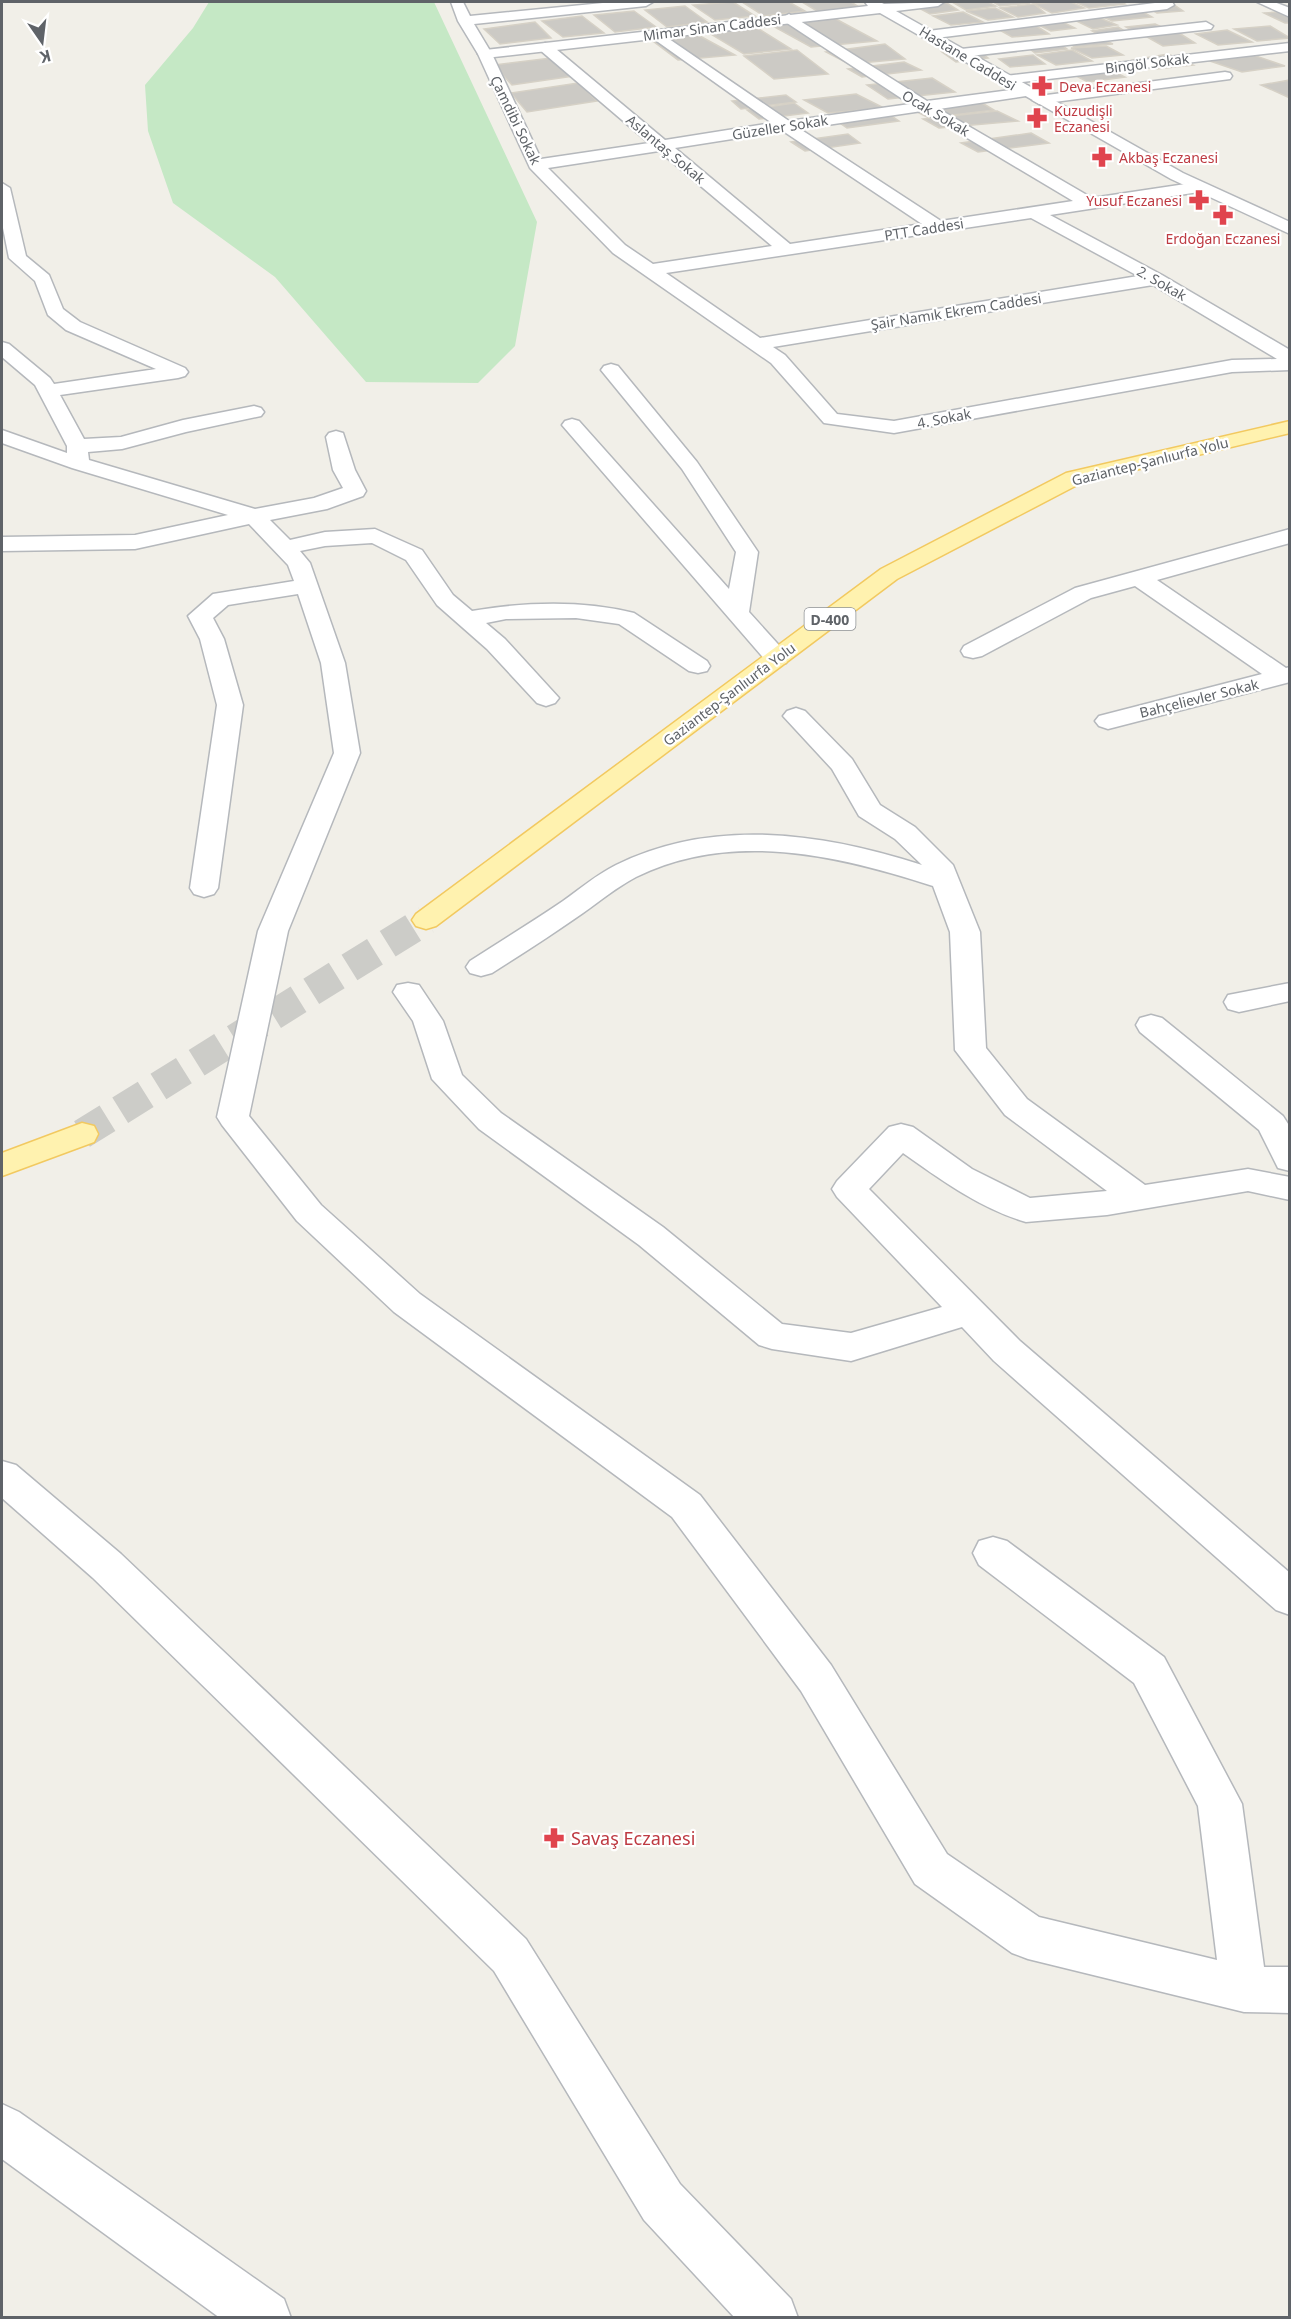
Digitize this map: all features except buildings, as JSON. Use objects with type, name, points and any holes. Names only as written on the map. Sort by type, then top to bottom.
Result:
[{"type":"main road","name":"Gaziantep-Şanlıurfa Yolu","points":[[426,920],[889,574],[1074,478],[1290,427]]},
{"type":"main road","points":[[2,1165],[82,1134]]},
{"type":"street","name":"Çamdibi Sokak","points":[[458,2],[465,21],[485,54],[536,165],[619,249],[650,270]]},
{"type":"street","points":[[465,21],[587,4],[646,2]]},
{"type":"street","name":"Mimar Sinan Caddesi","points":[[485,54],[789,18],[877,4],[938,2]]},
{"type":"street","points":[[1264,2],[1290,14]]},
{"type":"street","name":"Hastane Caddesi","points":[[877,4],[1033,96],[1199,187],[1281,219],[1290,229]]},
{"type":"street","points":[[928,35],[1172,8],[1211,28],[961,53]]},
{"type":"street","name":"Ocak Sokak","points":[[789,18],[924,106],[1086,202]]},
{"type":"street","points":[[656,34],[786,126],[939,227]]},
{"type":"street","points":[[1236,40],[1256,50]]},
{"type":"street","name":"Aslantaş Sokak","points":[[545,47],[787,250]]},
{"type":"street","name":"Bingöl Sokak","points":[[1005,80],[1290,47]]},
{"type":"street","name":"Güzeller Sokak","points":[[536,165],[924,106],[1239,74]]},
{"type":"street","name":"PTT Caddesi","points":[[650,270],[939,227],[1086,202],[1199,187]]},
{"type":"street","points":[[2,188],[18,258],[43,279],[55,311],[73,326],[178,372],[48,391]]},
{"type":"street","name":"2. Sokak","points":[[1033,212],[1156,279],[1290,358]]},
{"type":"street","name":"4. Sokak","points":[[650,270],[778,359],[831,419],[894,427],[1232,366],[1290,364]]},
{"type":"street","name":"Şair Namık Ekrem Caddesi","points":[[756,344],[1156,279]]},
{"type":"street","points":[[2,348],[43,382],[78,455]]},
{"type":"street","points":[[611,370],[690,466],[747,552],[737,613]]},
{"type":"street","points":[[78,455],[183,426],[254,412]]},
{"type":"street","points":[[572,425],[777,658]]},
{"type":"street","points":[[2,436],[78,455],[254,516],[299,562],[333,663],[347,753],[273,931],[233,1117],[309,1213],[407,1303],[686,1506],[816,1678],[931,1869],[1028,1937],[1244,1989],[1290,1990]]},
{"type":"street","points":[[2,544],[135,542],[319,504],[355,491],[344,470],[336,437]]},
{"type":"street","points":[[284,548],[325,539],[375,536],[414,555],[445,600],[496,644],[546,698]]},
{"type":"street","points":[[973,651],[1083,593],[1290,536]]},
{"type":"street","points":[[1139,578],[1286,675]]},
{"type":"street","points":[[204,888],[230,705],[212,639],[200,616],[221,599],[307,586]]},
{"type":"street","points":[[466,619],[506,612],[564,611],[626,618],[698,666]]},
{"type":"street","name":"Bahçelievler Sokak","points":[[1108,721],[1286,675]]},
{"type":"street","points":[[796,716],[843,765],[869,810],[905,833],[939,865],[965,932],[971,1050],[1016,1107],[1139,1198]]},
{"type":"street","points":[[481,967],[626,871],[675,851],[728,842],[816,846],[906,868],[945,881]]},
{"type":"street","points":[[408,992],[428,1021],[448,1079],[490,1121],[651,1236],[772,1336],[851,1347],[968,1312]]},
{"type":"street","points":[[1239,1002],[1290,992]]},
{"type":"street","points":[[1151,1025],[1272,1124],[1290,1160]]},
{"type":"street","points":[[1290,1189],[1248,1180],[1139,1198],[1026,1210],[960,1177],[902,1135],[849,1189],[1006,1351],[1290,1598]]},
{"type":"street","points":[[2,1476],[107,1566],[510,1955],[662,2202],[772,2318]]},
{"type":"street","points":[[993,1553],[1149,1670],[1220,1804],[1244,1989]]},
{"type":"street","points":[[2,2129],[264,2318]]},
{"type":"green space","points":[[209,2],[434,2],[537,222],[515,346],[478,383],[366,382],[275,277],[173,203],[148,131],[145,85],[193,28]]},
{"type":"tunnel","points":[[82,1134],[426,920]]},
{"type":"place","name":"Deva Eczanesi","points":[[1042,86]]},
{"type":"place","name":"Kuzudişli Eczanesi","points":[[1037,118]]},
{"type":"place","name":"Akbaş Eczanesi","points":[[1102,157]]},
{"type":"place","name":"Yusuf Eczanesi","points":[[1199,200]]},
{"type":"place","name":"Erdoğan Eczanesi","points":[[1223,215]]},
{"type":"place","name":"Savaş Eczanesi","points":[[554,1838]]}]
